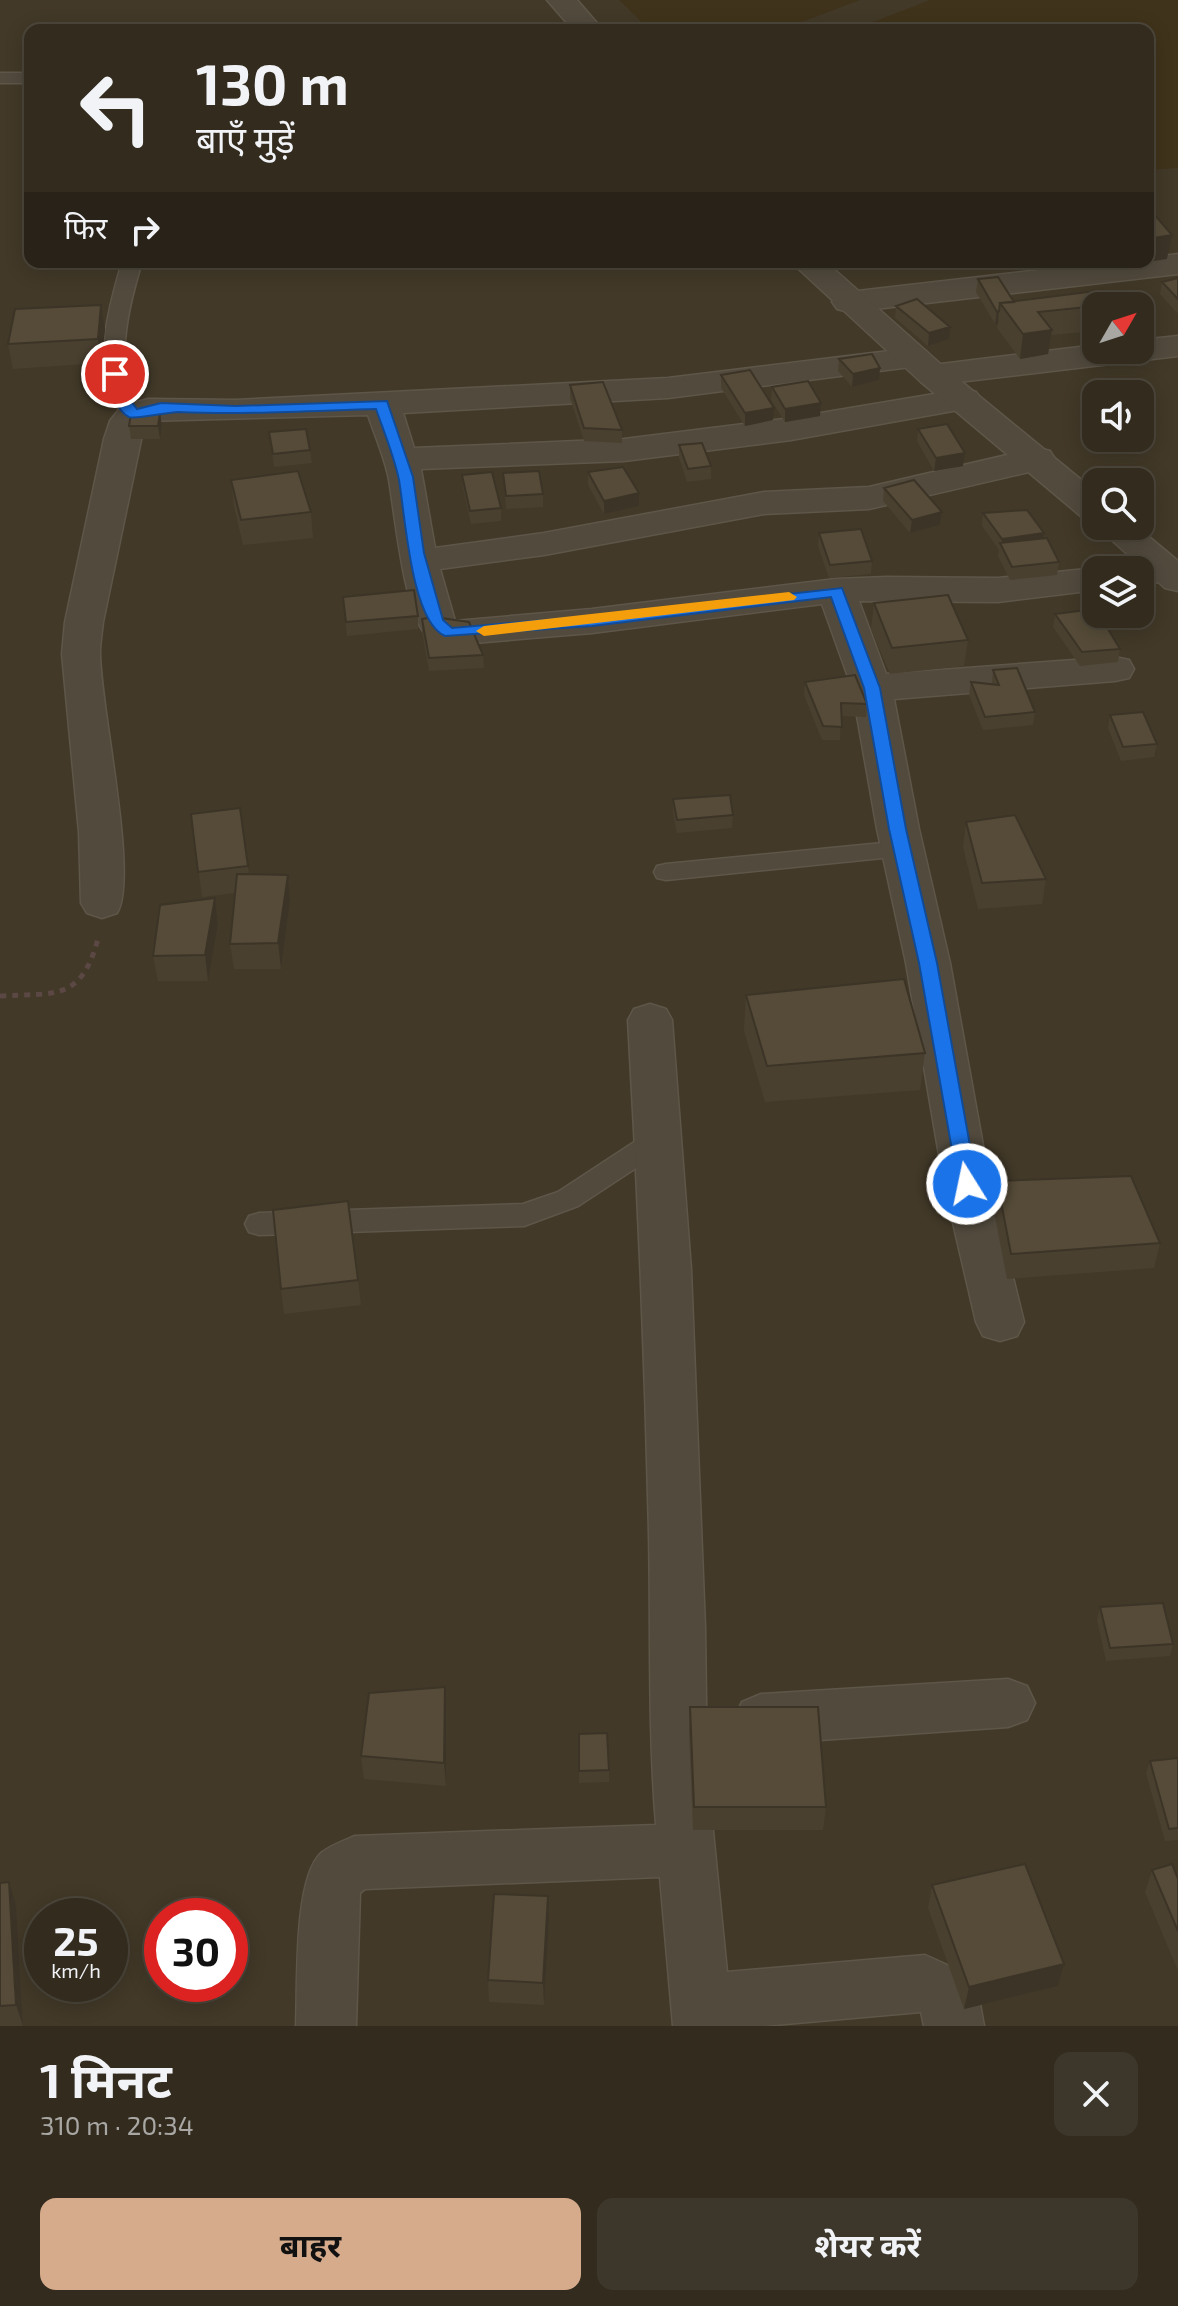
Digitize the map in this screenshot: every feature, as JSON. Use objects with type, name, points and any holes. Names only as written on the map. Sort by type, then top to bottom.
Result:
[{"type":"street","points":[[561,0],[583,24]]},
{"type":"street","points":[[1154,267],[1178,264]]},
{"type":"street","points":[[813,268],[849,302],[1082,498]]},
{"type":"street","points":[[849,302],[1143,268]]},
{"type":"street","points":[[1154,349],[1178,346]]},
{"type":"street","points":[[102,903],[100,832],[82,638],[122,439],[127,421],[133,414],[161,407],[236,410],[668,388],[1082,354]]},
{"type":"street","points":[[400,459],[624,450],[791,429],[964,399]]},
{"type":"street","points":[[382,404],[400,459],[419,561],[436,621],[441,629],[450,633],[592,621],[836,591],[887,588],[998,590],[1082,581]]},
{"type":"street","points":[[419,561],[559,541],[764,503],[827,504],[870,498],[1037,459]]},
{"type":"street","points":[[1127,540],[1161,575]]},
{"type":"street","points":[[836,591],[872,688],[928,963],[967,1184],[1000,1322]]},
{"type":"street","points":[[872,688],[1115,669]]},
{"type":"street","points":[[650,1020],[667,1269],[679,1771],[702,2015],[925,1983],[938,1987],[948,1996],[954,2026]]},
{"type":"street","points":[[679,1724],[1008,1703]]},
{"type":"street","points":[[326,2026],[331,1892],[339,1874],[355,1863],[686,1850]]},
{"type":"lane","points":[[0,78],[24,78]]},
{"type":"lane","points":[[131,268],[115,374],[121,398],[133,414]]},
{"type":"lane","points":[[666,872],[903,849]]},
{"type":"lane","points":[[259,1224],[524,1215],[568,1199],[658,1140]]},
{"type":"path","points":[[0,996],[62,991],[77,986],[91,969],[101,927],[102,903]]},
{"type":"shaded area","points":[[619,0],[860,0],[797,24],[644,24]]},
{"type":"shaded area","points":[[930,0],[1178,0],[1178,168],[1154,170],[1154,24],[868,24]]},
{"type":"building","points":[[1154,214],[1172,235],[1154,238]]},
{"type":"building","points":[[998,277],[1014,302],[1000,303],[997,312],[978,279]]},
{"type":"building","points":[[1178,278],[1178,299],[1162,282]]},
{"type":"building","points":[[1082,293],[1082,308],[1038,312],[1052,330],[1023,334],[1000,303]]},
{"type":"building","points":[[917,299],[950,327],[929,333],[896,306]]},
{"type":"building","points":[[101,305],[98,339],[8,344],[15,309]]},
{"type":"building","points":[[872,354],[880,368],[853,374],[839,359]]},
{"type":"building","points":[[750,370],[774,408],[745,413],[721,375]]},
{"type":"building","points":[[808,381],[821,403],[785,409],[772,387]]},
{"type":"building","points":[[603,382],[622,430],[584,428],[570,385]]},
{"type":"building","points":[[131,413],[160,413],[158,426],[129,426]]},
{"type":"building","points":[[947,424],[965,453],[936,458],[918,429]]},
{"type":"building","points":[[306,429],[310,450],[273,454],[269,432]]},
{"type":"building","points":[[702,443],[711,466],[688,469],[679,445]]},
{"type":"building","points":[[623,467],[639,493],[604,501],[588,472]]},
{"type":"building","points":[[298,471],[311,512],[241,520],[231,480]]},
{"type":"building","points":[[539,471],[543,494],[506,496],[503,473]]},
{"type":"building","points":[[492,472],[501,508],[470,511],[462,475]]},
{"type":"building","points":[[914,480],[942,512],[912,520],[884,488]]},
{"type":"building","points":[[1027,510],[1044,533],[1002,539],[983,513]]},
{"type":"building","points":[[861,529],[872,561],[830,565],[819,533]]},
{"type":"building","points":[[1047,538],[1059,562],[1012,567],[1000,543]]},
{"type":"building","points":[[414,590],[418,616],[346,622],[343,597]]},
{"type":"building","points":[[948,595],[968,640],[892,648],[874,603]]},
{"type":"building","points":[[1082,611],[1082,628],[1107,628],[1120,649],[1082,652],[1055,614]]},
{"type":"building","points":[[434,617],[469,622],[483,655],[429,658],[422,619]]},
{"type":"building","points":[[1017,668],[1035,712],[985,717],[971,682],[999,685],[993,670]]},
{"type":"building","points":[[855,675],[867,704],[841,703],[842,727],[823,726],[805,682]]},
{"type":"building","points":[[1143,712],[1157,744],[1123,747],[1110,715]]},
{"type":"building","points":[[730,795],[733,815],[677,820],[673,799]]},
{"type":"building","points":[[240,808],[248,866],[198,872],[191,814]]},
{"type":"building","points":[[1015,815],[1046,879],[982,883],[966,822]]},
{"type":"building","points":[[237,874],[288,875],[278,943],[230,944]]},
{"type":"building","points":[[215,898],[205,955],[153,956],[160,905]]},
{"type":"building","points":[[904,979],[925,1053],[767,1066],[746,995]]},
{"type":"building","points":[[1131,1176],[1160,1243],[1011,1254],[997,1181]]},
{"type":"building","points":[[348,1201],[358,1280],[281,1289],[273,1210]]},
{"type":"building","points":[[1163,1603],[1173,1644],[1110,1648],[1100,1607]]},
{"type":"building","points":[[445,1687],[444,1763],[361,1756],[369,1693]]},
{"type":"building","points":[[690,1707],[818,1707],[826,1807],[694,1807]]},
{"type":"building","points":[[607,1733],[609,1770],[579,1771],[579,1734]]},
{"type":"building","points":[[1178,1758],[1178,1828],[1169,1829],[1150,1761]]},
{"type":"building","points":[[1025,1864],[1064,1964],[969,1987],[932,1885]]},
{"type":"building","points":[[1172,1864],[1178,1879],[1178,1931],[1152,1870]]},
{"type":"building","points":[[9,1882],[16,2005],[0,2006],[0,1883]]},
{"type":"building","points":[[494,1894],[548,1896],[543,1983],[488,1980]]},
{"type":"slow traffic","points":[[484,631],[789,597]]},
{"type":"route","points":[[115,374],[121,398],[133,414],[161,407],[236,410],[382,404],[406,477],[417,553],[436,621],[441,629],[450,633],[592,621],[836,591],[872,688],[898,829],[928,963],[967,1184]]}]
